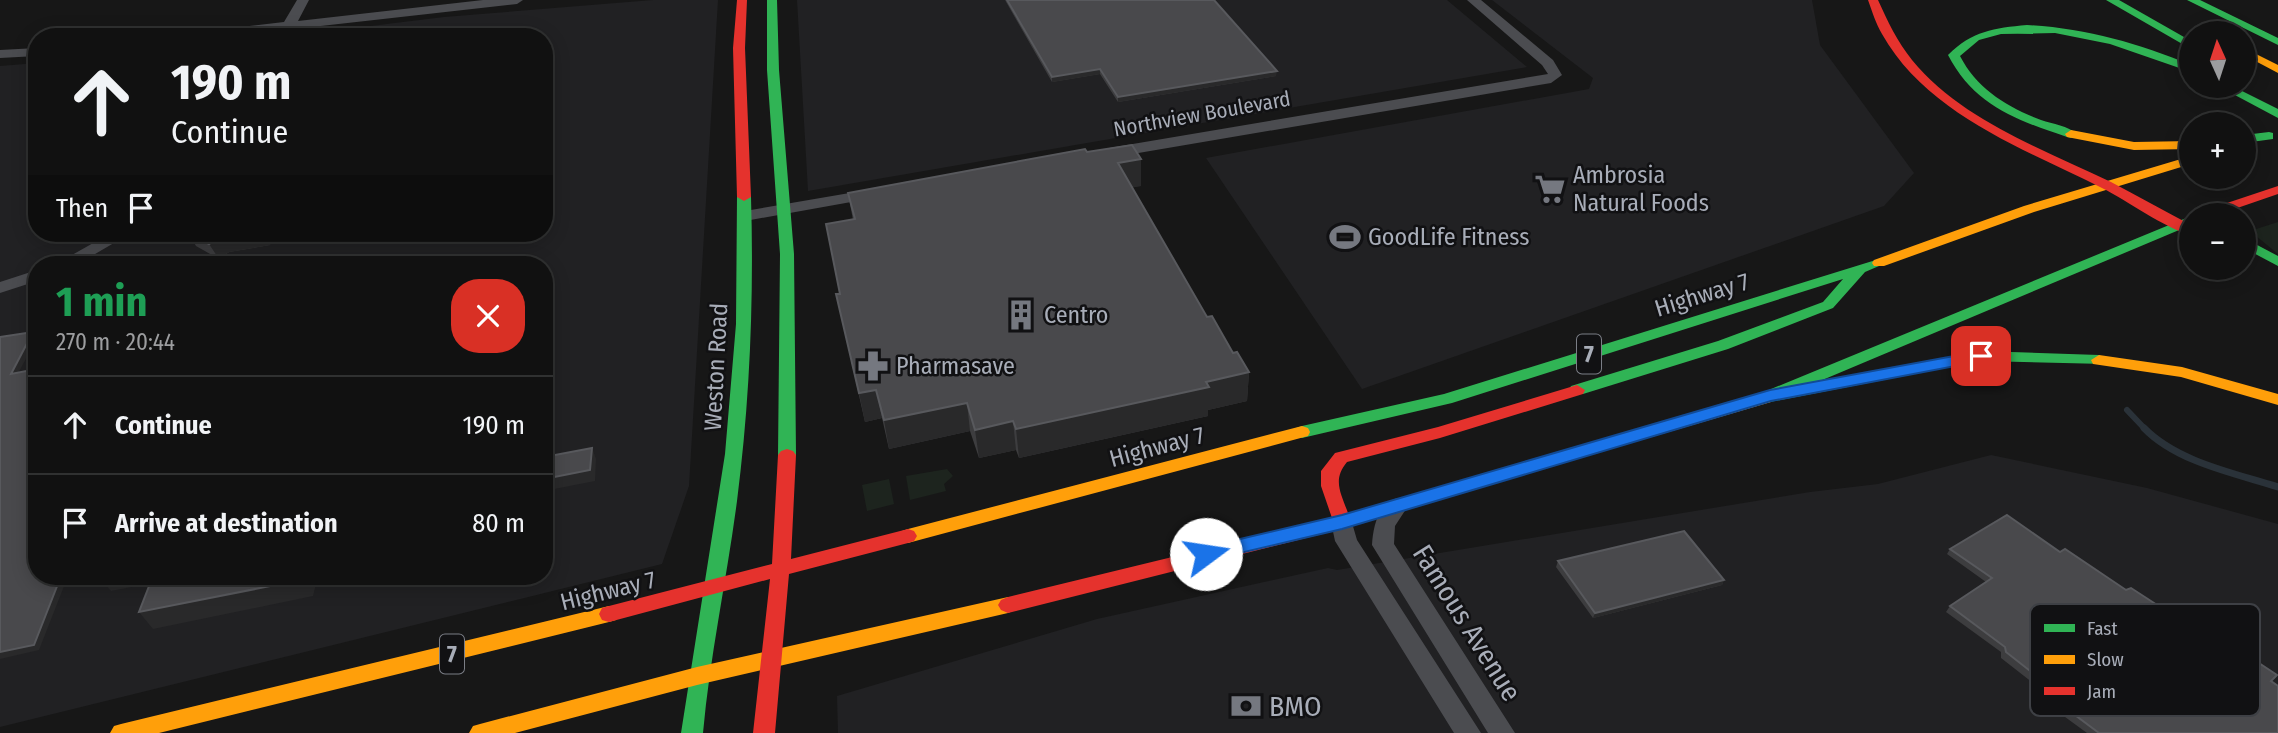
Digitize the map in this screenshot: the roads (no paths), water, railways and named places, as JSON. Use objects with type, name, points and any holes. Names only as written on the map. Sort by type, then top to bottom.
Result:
[{"type":"main road","name":"Weston Road","points":[[692,733],[697,676],[723,540],[734,449],[747,241],[739,48],[742,0]]},
{"type":"main road","points":[[764,733],[782,568],[791,335],[786,209],[772,96],[769,45],[772,0]]},
{"type":"main road","points":[[1873,0],[1885,36],[1911,66],[1951,100],[2108,186],[2179,221]]},
{"type":"main road","points":[[2111,0],[2179,39]]},
{"type":"main road","points":[[2192,0],[2278,42]]},
{"type":"main road","points":[[2179,64],[2121,42],[2057,31],[2012,30],[1976,37],[1961,45],[1954,55],[1963,77],[1998,103],[2048,126],[2104,142],[2167,150],[2179,148]]},
{"type":"main road","points":[[2256,58],[2278,70]]},
{"type":"main road","points":[[2256,84],[2278,97]]},
{"type":"main road","points":[[2247,98],[2278,114]]},
{"type":"main road","points":[[2256,140],[2273,135]]},
{"type":"main road","name":"Highway 7","points":[[121,733],[712,588],[1316,428],[1446,399],[1859,270],[2029,209],[2179,164]]},
{"type":"main road","points":[[2241,203],[2278,190]]},
{"type":"main road","points":[[1770,396],[2179,228]]},
{"type":"main road","points":[[2256,258],[2278,262]]},
{"type":"main road","points":[[2256,261],[2278,275]]},
{"type":"main road","points":[[1342,522],[1329,486],[1330,471],[1340,457],[1440,432],[1723,345],[1828,305],[1859,270]]},
{"type":"main road","points":[[480,733],[697,676],[987,611],[1104,579],[1342,522],[1770,396],[1981,356],[2090,359],[2182,372],[2278,401]]},
{"type":"street","points":[[288,28],[303,0]]},
{"type":"street","points":[[315,28],[517,0]]},
{"type":"street","name":"Northview Boulevard","points":[[1088,157],[1551,79],[1555,75],[1548,63],[1473,0]]},
{"type":"street","points":[[0,54],[28,52]]},
{"type":"street","points":[[745,216],[888,191]]},
{"type":"street","points":[[80,256],[106,242]]},
{"type":"street","points":[[0,288],[28,278]]},
{"type":"street","name":"Famous Avenue","points":[[1397,506],[1384,525],[1382,545],[1502,733]]},
{"type":"street","points":[[1342,522],[1346,541],[1468,733]]},
{"type":"waterway","points":[[2127,410],[2145,429]]},
{"type":"waterway","points":[[2145,429],[2157,440],[2189,458],[2278,487]]},
{"type":"place","name":"Ambrosia Natural Foods","points":[[1550,189]]},
{"type":"place","name":"GoodLife Fitness","points":[[1345,237]]},
{"type":"place","name":"Centro","points":[[1021,315]]},
{"type":"place","name":"Pharmasave","points":[[873,366]]},
{"type":"place","name":"BMO","points":[[1246,706]]}]
